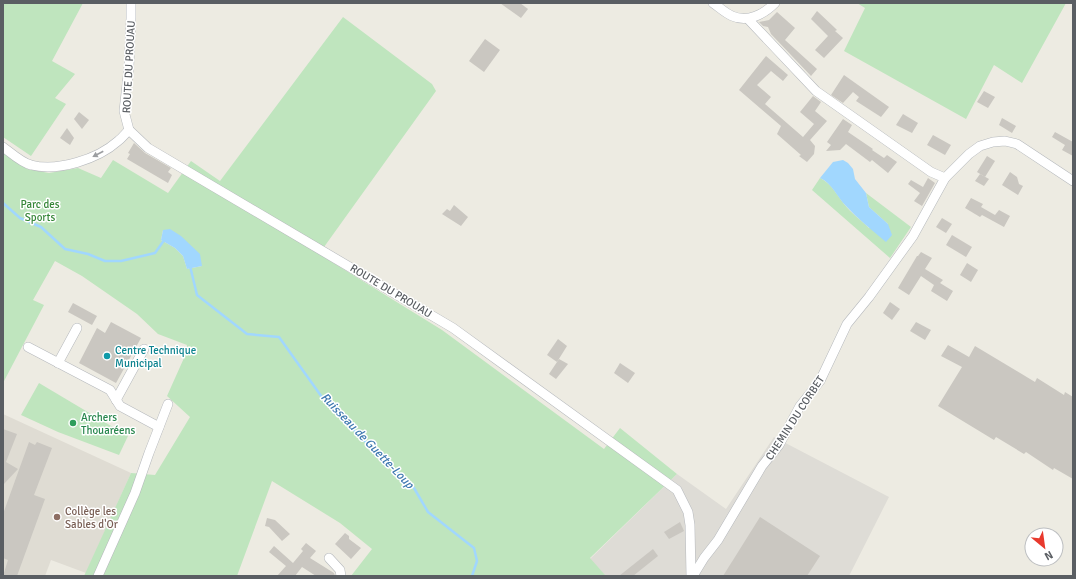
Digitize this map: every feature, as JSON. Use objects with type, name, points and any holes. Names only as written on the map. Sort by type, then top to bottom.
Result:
[{"type":"street","name":"ROUTE DU PROUAU","points":[[131,3],[129,66],[124,111],[129,130],[148,148],[453,328],[677,490],[688,512],[692,576]]},
{"type":"street","points":[[713,3],[731,16],[741,19],[755,17],[776,3]]},
{"type":"street","points":[[748,19],[816,91],[931,172],[945,178]]},
{"type":"street","points":[[3,147],[30,165],[52,168],[73,164],[90,158],[118,142],[129,130]]},
{"type":"street","name":"CHEMIN DU CORBET","points":[[692,576],[718,540],[762,466],[779,445],[800,406],[820,381],[847,324],[869,297],[913,236],[945,178],[969,154],[980,146],[992,142],[1005,141],[1016,144],[1073,181]]},
{"type":"street","points":[[58,363],[77,328]]},
{"type":"street","points":[[28,347],[110,390],[120,406],[160,427]]},
{"type":"street","points":[[116,400],[144,349]]},
{"type":"street","points":[[98,576],[135,493],[168,404]]},
{"type":"street","points":[[329,558],[340,570],[341,576]]},
{"type":"shaded area","name":"Collège les Sables d'Or","points":[[3,414],[131,473],[86,573],[51,560],[45,576],[3,576]]},
{"type":"shaded area","points":[[774,437],[889,497],[849,576],[606,576],[590,559],[677,474],[726,509]]},
{"type":"green space","points":[[3,3],[83,3],[52,61],[75,74],[55,98],[66,104],[31,156],[3,137]]},
{"type":"green space","points":[[857,3],[1066,3],[1022,83],[994,65],[966,119],[844,51],[865,8]]},
{"type":"green space","name":"Parc des Sports","points":[[343,17],[432,84],[436,91],[319,254],[442,330],[604,449],[620,428],[677,474],[590,558],[606,576],[351,576],[372,549],[340,523],[272,481],[237,576],[84,576],[131,473],[155,475],[190,417],[167,396],[184,358],[187,345],[158,334],[137,314],[82,276],[55,261],[33,300],[44,305],[3,383],[3,152],[27,169],[49,173],[78,168],[101,178],[113,160],[168,193],[191,161],[220,181]],"holes":[[[163,230],[202,266],[187,269],[183,256],[175,248],[161,240]]]},
{"type":"green space","points":[[820,178],[831,186],[847,207],[869,228],[888,224],[869,207],[866,193],[911,227],[890,258],[812,190]]},
{"type":"green space","name":"Archers Thouaréens","points":[[39,383],[128,436],[119,455],[58,432],[21,415]]},
{"type":"water","points":[[843,160],[853,169],[855,179],[866,193],[869,207],[888,224],[892,235],[886,242],[855,215],[828,183],[820,178],[833,162]]},
{"type":"water","points":[[170,229],[181,236],[200,254],[202,266],[187,269],[183,256],[175,248],[161,240],[163,230]]},
{"type":"building","points":[[500,3],[520,3],[528,9],[521,18]]},
{"type":"building","points":[[817,11],[837,30],[835,31],[843,38],[824,58],[815,50],[828,36],[811,19]]},
{"type":"building","points":[[777,12],[795,28],[785,40],[817,69],[811,76],[771,34],[768,27],[763,26],[759,22],[769,20]]},
{"type":"building","points":[[485,39],[500,50],[484,72],[469,61]]},
{"type":"building","points":[[766,56],[788,75],[783,81],[771,71],[757,85],[771,97],[765,104],[803,137],[814,124],[800,112],[813,96],[821,102],[815,111],[827,121],[810,140],[815,146],[814,154],[807,162],[777,134],[781,126],[739,90]]},
{"type":"building","points":[[844,75],[889,107],[881,117],[856,101],[859,97],[853,92],[843,103],[831,95]]},
{"type":"building","points":[[984,91],[995,97],[988,108],[977,102]]},
{"type":"building","points":[[79,112],[89,120],[82,129],[74,119]]},
{"type":"building","points":[[903,114],[918,123],[912,133],[896,125]]},
{"type":"building","points":[[1002,118],[1016,126],[1012,133],[999,125]]},
{"type":"building","points":[[843,119],[852,125],[848,132],[884,158],[887,155],[897,162],[888,173],[872,160],[870,162],[846,144],[840,150],[826,151],[831,145],[827,142]]},
{"type":"building","points":[[67,128],[74,138],[70,145],[60,138]]},
{"type":"building","points":[[1055,132],[1073,142],[1073,156],[1062,150],[1065,145],[1052,137]]},
{"type":"building","points":[[933,135],[951,145],[945,155],[927,145]]},
{"type":"building","points":[[134,143],[145,153],[171,168],[168,172],[172,175],[168,183],[127,159],[130,154],[128,153]]},
{"type":"building","points":[[987,156],[995,161],[985,177],[977,172]]},
{"type":"building","points":[[1010,172],[1017,177],[1019,184],[1023,186],[1018,195],[1002,185]]},
{"type":"building","points":[[980,174],[989,179],[984,186],[975,181]]},
{"type":"building","points":[[928,178],[935,183],[922,206],[914,201],[920,193],[908,184],[911,180],[923,187]]},
{"type":"building","points":[[971,198],[983,204],[981,207],[995,215],[999,210],[1010,216],[1004,227],[982,215],[980,217],[965,208]]},
{"type":"building","points":[[454,205],[468,217],[461,226],[442,214],[447,209],[450,211]]},
{"type":"building","points":[[942,218],[952,224],[946,233],[936,227]]},
{"type":"building","points":[[952,235],[972,247],[966,257],[946,245]]},
{"type":"building","points":[[921,252],[932,258],[925,269],[943,280],[940,283],[953,291],[947,301],[931,291],[934,285],[921,276],[909,295],[898,288],[917,256]]},
{"type":"building","points":[[967,263],[978,270],[971,282],[960,275]]},
{"type":"building","points":[[890,302],[900,309],[892,320],[883,313]]},
{"type":"building","points":[[73,303],[97,316],[92,325],[68,312]]},
{"type":"building","name":"Centre Technique Municipal","points":[[111,322],[141,338],[116,383],[79,363],[97,328],[105,333]]},
{"type":"building","points":[[916,322],[931,330],[925,340],[910,331]]},
{"type":"building","points":[[558,339],[567,346],[557,362],[547,355]]},
{"type":"building","points":[[948,345],[969,357],[975,346],[1035,382],[1037,378],[1064,395],[1065,392],[1073,397],[1073,479],[1054,468],[1053,470],[1026,452],[1024,454],[996,437],[994,440],[938,406],[962,367],[941,356]]},
{"type":"building","points":[[559,359],[568,364],[556,379],[549,374]]},
{"type":"building","points":[[620,363],[635,373],[628,383],[614,373]]},
{"type":"building","points":[[3,429],[17,434],[6,462],[18,469],[3,485]]},
{"type":"building","points":[[29,442],[35,445],[37,442],[52,448],[34,495],[45,499],[17,576],[3,576],[8,560],[3,558],[3,514]]},
{"type":"building","points":[[760,517],[820,556],[807,576],[723,576]]},
{"type":"building","points":[[267,518],[275,520],[290,534],[282,541],[269,527],[265,526]]},
{"type":"building","points":[[680,522],[684,531],[669,539],[664,532]]},
{"type":"building","points":[[345,533],[349,536],[349,539],[361,548],[351,559],[335,544]]},
{"type":"building","points":[[306,543],[316,551],[310,558],[334,573],[335,576],[316,576],[302,567],[295,576],[277,576],[286,566],[269,552],[274,546],[293,563],[303,551],[301,549]]},
{"type":"building","points":[[653,549],[658,556],[633,576],[619,576]]},
{"type":"waterway","name":"Ruisseau de Guette-Loup","points":[[3,203],[20,218],[41,227],[65,249],[88,254],[105,261],[121,261],[155,253],[165,239]]},
{"type":"waterway","name":"Ruisseau de Guette-Loup","points":[[190,266],[197,295],[247,334],[279,337],[324,400],[414,488],[428,512],[474,548],[477,561],[472,576]]},
{"type":"place","name":"Centre Technique Municipal","points":[[107,356]]},
{"type":"place","name":"Archers Thouaréens","points":[[73,423]]},
{"type":"place","name":"Collège les Sables d'Or","points":[[57,517]]}]
